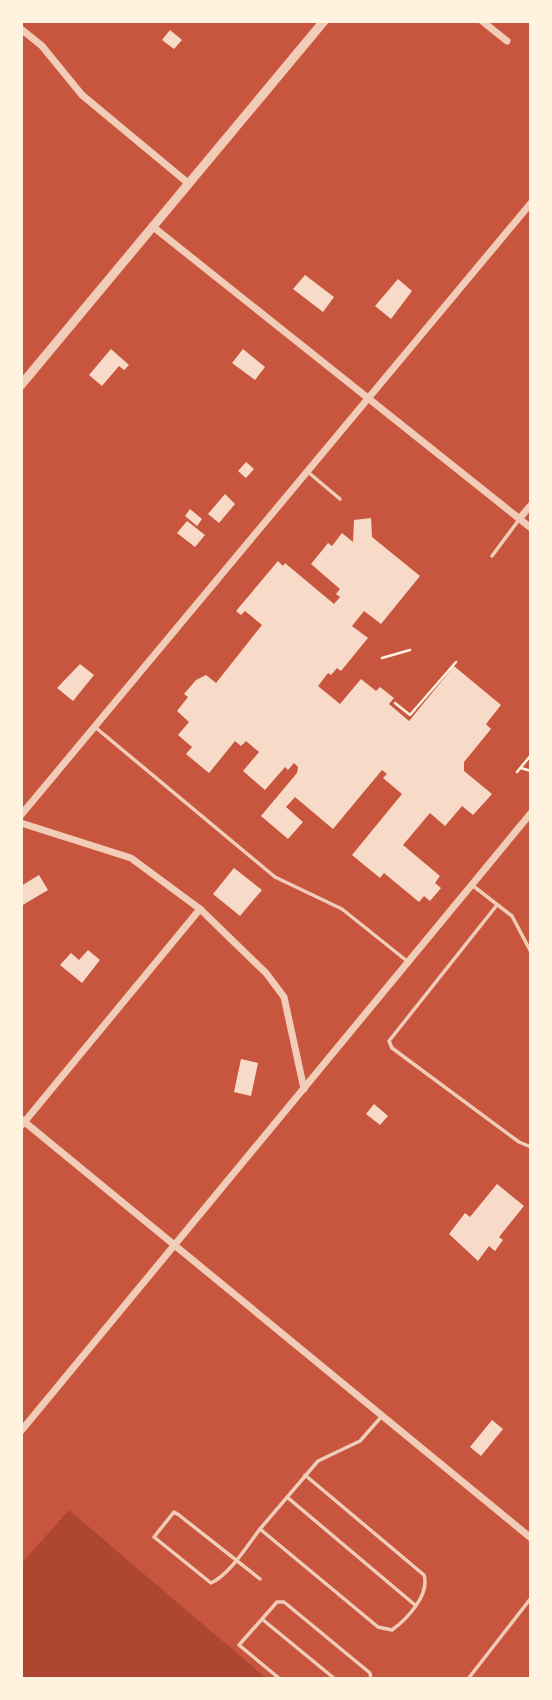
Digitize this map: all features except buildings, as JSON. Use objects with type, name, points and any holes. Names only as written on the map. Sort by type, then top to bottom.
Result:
[{"type":"street","points":[[21,385],[324,21]]},
{"type":"street","points":[[482,21],[507,41]]},
{"type":"street","points":[[21,29],[41,46],[82,94],[188,183]]},
{"type":"street","points":[[21,815],[531,203]]},
{"type":"street","points":[[152,226],[531,528]]},
{"type":"street","points":[[519,519],[531,505]]},
{"type":"street","points":[[21,1431],[25,1421],[175,1248],[531,813]]},
{"type":"street","points":[[21,823],[131,858],[200,909],[266,972],[284,997],[304,1089]]},
{"type":"street","points":[[200,909],[22,1123],[531,1538]]},
{"type":"lane","points":[[308,472],[340,499]]},
{"type":"lane","points":[[492,556],[519,519]]},
{"type":"lane","points":[[95,727],[275,877],[342,909],[408,962]]},
{"type":"lane","points":[[472,885],[512,916],[531,952]]},
{"type":"lane","points":[[497,905],[389,1041],[403,1056],[519,1142],[531,1147]]},
{"type":"lane","points":[[260,1579],[235,1559],[174,1512],[154,1536],[211,1583],[235,1559],[305,1475],[328,1454],[360,1441],[382,1416]]},
{"type":"lane","points":[[260,1530],[385,1630],[398,1625],[415,1605],[425,1590],[424,1575],[305,1475]]},
{"type":"lane","points":[[287,1497],[415,1605]]},
{"type":"lane","points":[[468,1679],[531,1598]]},
{"type":"lane","points":[[280,1679],[239,1645],[276,1602],[284,1602],[370,1672],[371,1679]]},
{"type":"lane","points":[[262,1619],[335,1679]]},
{"type":"path","points":[[382,658],[410,650]]},
{"type":"path","points":[[396,703],[411,715],[456,662]]},
{"type":"path","points":[[517,772],[531,755]]},
{"type":"path","points":[[521,768],[531,771]]},
{"type":"shaded area","points":[[69,1510],[267,1679],[21,1679],[21,1564]]}]
